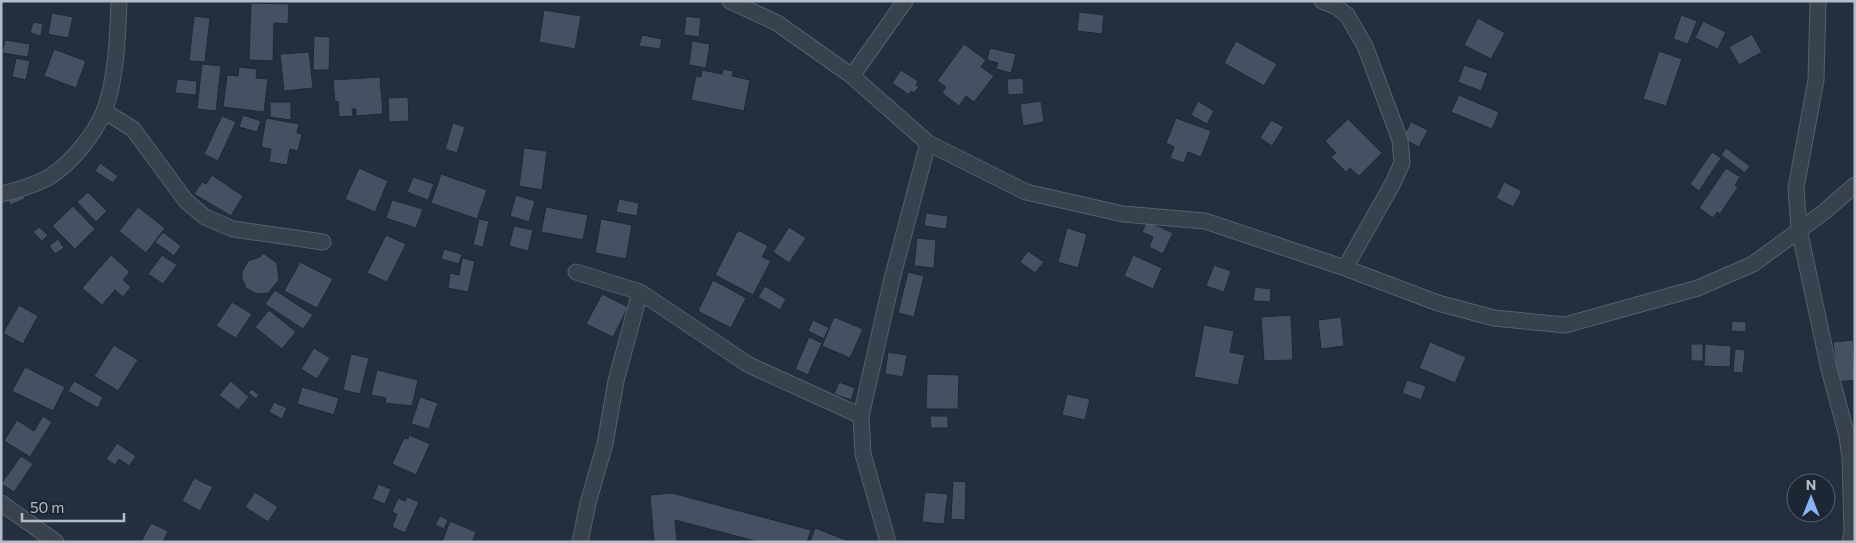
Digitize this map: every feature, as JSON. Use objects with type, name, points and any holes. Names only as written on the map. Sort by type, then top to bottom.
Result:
[{"type":"street","points":[[1,194],[29,187],[50,176],[75,158],[104,111],[118,42],[119,1]]},
{"type":"street","points":[[730,1],[777,23],[852,76],[928,143],[1026,192],[1123,214],[1206,221],[1345,268],[1438,303],[1494,318],[1565,325],[1698,288],[1753,264],[1824,212],[1855,185]]},
{"type":"street","points":[[852,76],[905,1]]},
{"type":"street","points":[[1322,1],[1335,6],[1347,15],[1365,46],[1400,140],[1402,153],[1402,163],[1393,183],[1345,268]]},
{"type":"street","points":[[1818,1],[1816,80],[1796,188],[1799,229],[1829,369],[1851,434],[1852,532],[1850,542]]},
{"type":"street","points":[[104,111],[134,129],[186,201],[205,217],[233,229],[323,242]]},
{"type":"street","points":[[888,542],[863,454],[861,416],[892,279],[928,143]]},
{"type":"street","points":[[576,272],[640,292],[749,364],[861,416]]},
{"type":"street","points":[[580,542],[588,503],[605,444],[616,381],[640,292]]},
{"type":"street","points":[[1,503],[56,542]]},
{"type":"building","points":[[251,3],[289,4],[288,24],[274,23],[273,61],[249,60]]},
{"type":"building","points":[[544,10],[581,16],[575,49],[539,42]]},
{"type":"building","points":[[1079,12],[1104,15],[1102,34],[1077,31]]},
{"type":"building","points":[[52,13],[73,17],[68,38],[48,34]]},
{"type":"building","points":[[1681,15],[1697,21],[1688,44],[1673,39]]},
{"type":"building","points":[[194,16],[210,18],[205,62],[189,61]]},
{"type":"building","points":[[686,16],[701,18],[699,37],[684,35]]},
{"type":"building","points":[[1478,18],[1505,33],[1491,59],[1464,45]]},
{"type":"building","points":[[1703,21],[1726,32],[1718,49],[1695,38]]},
{"type":"building","points":[[33,22],[43,24],[41,36],[30,33]]},
{"type":"building","points":[[1752,34],[1762,52],[1739,65],[1729,47]]},
{"type":"building","points":[[642,35],[662,39],[660,49],[639,46]]},
{"type":"building","points":[[314,36],[330,37],[329,70],[313,70]]},
{"type":"building","points":[[5,40],[30,44],[28,57],[2,53]]},
{"type":"building","points":[[692,41],[710,44],[706,68],[689,65]]},
{"type":"building","points":[[1236,41],[1277,64],[1264,86],[1224,63]]},
{"type":"building","points":[[964,44],[986,60],[981,67],[994,76],[974,102],[966,96],[959,106],[942,93],[946,87],[937,81]]},
{"type":"building","points":[[990,48],[1016,54],[1011,73],[996,69],[998,63],[987,60]]},
{"type":"building","points":[[54,49],[86,61],[76,88],[44,76]]},
{"type":"building","points":[[1659,51],[1682,59],[1666,106],[1643,99]]},
{"type":"building","points":[[309,52],[313,88],[284,91],[280,54]]},
{"type":"building","points":[[16,58],[30,61],[26,80],[12,77]]},
{"type":"building","points":[[202,64],[221,66],[216,111],[197,109]]},
{"type":"building","points":[[1464,65],[1488,73],[1481,91],[1458,82]]},
{"type":"building","points":[[239,67],[257,69],[256,78],[268,79],[264,112],[223,107],[227,75],[238,76]]},
{"type":"building","points":[[723,69],[733,71],[732,76],[750,80],[744,111],[691,100],[696,76],[701,77],[702,70],[722,74]]},
{"type":"building","points":[[901,70],[918,81],[916,85],[919,87],[914,93],[911,91],[909,95],[892,83]]},
{"type":"building","points":[[380,77],[383,114],[356,116],[356,109],[352,109],[353,116],[339,117],[338,101],[335,102],[333,80]]},
{"type":"building","points":[[1023,78],[1024,94],[1008,95],[1007,79]]},
{"type":"building","points":[[177,79],[197,81],[196,95],[175,93]]},
{"type":"building","points":[[1459,95],[1499,112],[1492,129],[1451,112]]},
{"type":"building","points":[[408,97],[409,121],[389,122],[388,98]]},
{"type":"building","points":[[1041,101],[1044,122],[1023,126],[1020,104]]},
{"type":"building","points":[[1198,101],[1214,111],[1207,124],[1191,115]]},
{"type":"building","points":[[270,102],[291,102],[291,120],[270,117]]},
{"type":"building","points":[[243,115],[261,121],[257,132],[239,127]]},
{"type":"building","points":[[222,116],[236,122],[218,161],[204,154]]},
{"type":"building","points":[[266,118],[299,124],[297,133],[302,134],[298,151],[290,149],[287,165],[269,162],[271,149],[261,147]]},
{"type":"building","points":[[1176,118],[1211,131],[1201,157],[1188,152],[1184,163],[1170,158],[1174,147],[1166,143]]},
{"type":"building","points":[[1348,119],[1382,153],[1359,176],[1350,168],[1346,172],[1331,157],[1336,153],[1325,141]]},
{"type":"building","points":[[1271,120],[1284,127],[1272,146],[1260,138]]},
{"type":"building","points":[[1411,122],[1428,130],[1419,147],[1402,138]]},
{"type":"building","points":[[453,123],[465,127],[457,153],[445,149]]},
{"type":"building","points":[[524,148],[547,151],[542,190],[519,186]]},
{"type":"building","points":[[1726,148],[1750,166],[1745,173],[1721,155]]},
{"type":"building","points":[[1712,152],[1721,158],[1699,191],[1690,184]]},
{"type":"building","points":[[100,163],[118,176],[113,183],[95,171]]},
{"type":"building","points":[[359,168],[388,181],[375,212],[345,199]]},
{"type":"building","points":[[1726,168],[1740,177],[1735,185],[1738,187],[1720,214],[1717,212],[1713,218],[1699,208]]},
{"type":"building","points":[[441,174],[487,190],[477,219],[431,203]]},
{"type":"building","points":[[212,175],[243,196],[231,216],[194,194],[202,182],[206,184]]},
{"type":"building","points":[[413,177],[434,184],[428,200],[407,192]]},
{"type":"building","points":[[1504,182],[1522,191],[1513,207],[1496,198]]},
{"type":"building","points":[[21,191],[25,199],[10,205],[7,196]]},
{"type":"building","points":[[88,192],[107,211],[96,222],[77,202]]},
{"type":"building","points":[[516,195],[535,201],[529,222],[510,216]]},
{"type":"building","points":[[619,199],[639,203],[637,216],[616,212]]},
{"type":"building","points":[[392,200],[423,209],[416,228],[386,218]]},
{"type":"building","points":[[73,206],[95,229],[75,249],[52,226]]},
{"type":"building","points":[[138,207],[165,228],[146,253],[119,231]]},
{"type":"building","points":[[546,207],[588,215],[583,240],[541,232]]},
{"type":"building","points":[[926,213],[948,216],[946,229],[924,226]]},
{"type":"building","points":[[479,219],[489,221],[483,247],[473,245]]},
{"type":"building","points":[[601,219],[632,225],[626,259],[595,253]]},
{"type":"building","points":[[1147,221],[1173,233],[1163,254],[1149,247],[1153,237],[1142,232]]},
{"type":"building","points":[[514,226],[533,230],[528,251],[509,246]]},
{"type":"building","points":[[39,227],[48,235],[42,241],[33,232]]},
{"type":"building","points":[[789,227],[806,238],[789,263],[773,252]]},
{"type":"building","points":[[1067,228],[1087,234],[1078,268],[1058,262]]},
{"type":"building","points":[[738,230],[768,246],[762,257],[771,261],[753,295],[715,275]]},
{"type":"building","points":[[163,232],[181,246],[174,256],[155,242]]},
{"type":"building","points":[[386,235],[406,244],[387,282],[367,273]]},
{"type":"building","points":[[917,238],[936,240],[934,268],[914,266]]},
{"type":"building","points":[[58,239],[64,248],[55,254],[49,246]]},
{"type":"building","points":[[444,249],[462,254],[459,264],[441,259]]},
{"type":"building","points":[[1028,251],[1044,262],[1035,273],[1020,262]]},
{"type":"building","points":[[263,253],[277,263],[279,280],[268,293],[257,294],[246,288],[242,272],[248,261],[260,257]]},
{"type":"building","points":[[111,255],[130,272],[123,280],[131,287],[123,297],[115,290],[102,305],[82,288]]},
{"type":"building","points":[[162,255],[177,265],[163,284],[148,274]]},
{"type":"building","points":[[1133,255],[1162,268],[1153,289],[1124,276]]},
{"type":"building","points":[[462,258],[475,261],[468,292],[448,288],[450,273],[459,275]]},
{"type":"building","points":[[300,262],[333,279],[317,308],[284,291]]},
{"type":"building","points":[[1214,265],[1231,271],[1224,292],[1206,286]]},
{"type":"building","points":[[908,272],[924,276],[914,317],[898,313]]},
{"type":"building","points":[[713,280],[746,298],[731,328],[698,311]]},
{"type":"building","points":[[765,286],[786,299],[780,310],[758,297]]},
{"type":"building","points":[[1255,287],[1271,289],[1270,302],[1253,301]]},
{"type":"building","points":[[275,290],[313,315],[303,329],[265,304]]},
{"type":"building","points":[[602,294],[628,307],[613,337],[586,324]]},
{"type":"building","points":[[232,302],[252,314],[236,338],[216,326]]},
{"type":"building","points":[[19,305],[38,316],[23,344],[3,333]]},
{"type":"building","points":[[269,310],[296,332],[282,349],[255,327]]},
{"type":"building","points":[[1291,315],[1293,360],[1264,361],[1261,317]]},
{"type":"building","points":[[834,317],[863,329],[850,358],[822,346]]},
{"type":"building","points":[[1341,317],[1344,346],[1321,349],[1318,320]]},
{"type":"building","points":[[813,320],[829,328],[824,339],[808,331]]},
{"type":"building","points":[[1732,321],[1746,322],[1746,332],[1731,331]]},
{"type":"building","points":[[1204,325],[1234,331],[1230,352],[1245,355],[1238,385],[1194,377]]},
{"type":"building","points":[[809,337],[822,343],[808,375],[795,369]]},
{"type":"building","points":[[1853,340],[1855,380],[1838,382],[1833,342]]},
{"type":"building","points":[[1430,342],[1466,357],[1455,383],[1419,368]]},
{"type":"building","points":[[1691,344],[1703,344],[1703,361],[1691,361]]},
{"type":"building","points":[[1705,344],[1731,346],[1730,367],[1704,366]]},
{"type":"building","points":[[114,345],[138,360],[118,391],[94,376]]},
{"type":"building","points":[[314,348],[330,358],[317,379],[301,369]]},
{"type":"building","points":[[1735,349],[1745,350],[1743,373],[1733,372]]},
{"type":"building","points":[[888,352],[907,355],[903,377],[885,374]]},
{"type":"building","points":[[351,354],[369,358],[360,394],[343,390]]},
{"type":"building","points":[[25,367],[65,387],[53,411],[12,391]]},
{"type":"building","points":[[377,370],[418,380],[412,406],[385,403],[386,398],[371,395]]},
{"type":"building","points":[[927,374],[959,375],[958,409],[926,409]]},
{"type":"building","points":[[1407,380],[1426,386],[1421,400],[1402,393]]},
{"type":"building","points":[[74,381],[103,397],[98,408],[68,391]]},
{"type":"building","points":[[231,381],[249,397],[238,410],[219,395]]},
{"type":"building","points":[[839,382],[855,388],[851,400],[834,394]]},
{"type":"building","points":[[302,387],[339,398],[334,415],[297,404]]},
{"type":"building","points":[[252,389],[259,395],[256,399],[248,393]]},
{"type":"building","points":[[1067,394],[1090,399],[1085,420],[1062,415]]},
{"type":"building","points":[[420,397],[438,403],[429,429],[411,424]]},
{"type":"building","points":[[274,402],[287,408],[282,419],[269,412]]},
{"type":"building","points":[[43,416],[52,422],[30,457],[4,441],[17,420],[34,431]]},
{"type":"building","points":[[930,416],[948,416],[948,428],[931,428]]},
{"type":"building","points":[[409,435],[430,444],[416,475],[392,464],[404,438],[408,439]]},
{"type":"building","points":[[117,443],[136,456],[129,466],[119,459],[115,465],[106,459]]},
{"type":"building","points":[[21,456],[33,464],[14,492],[1,484]]},
{"type":"building","points":[[194,478],[213,487],[200,511],[182,501]]},
{"type":"building","points":[[953,481],[966,482],[965,520],[951,519]]},
{"type":"building","points":[[378,484],[391,489],[385,504],[372,499]]},
{"type":"building","points":[[255,492],[278,507],[268,522],[245,507]]},
{"type":"building","points":[[925,492],[948,494],[944,524],[922,522]]},
{"type":"building","points":[[672,493],[811,530],[807,542],[759,542],[675,520],[677,542],[654,542],[650,495]]},
{"type":"building","points":[[407,497],[419,502],[405,533],[392,527],[397,514],[392,512],[398,498],[405,501]]},
{"type":"building","points":[[440,516],[448,520],[444,529],[435,525]]},
{"type":"building","points":[[450,521],[476,532],[472,542],[442,542]]},
{"type":"building","points":[[151,523],[168,531],[163,542],[141,542]]},
{"type":"building","points":[[815,528],[846,540],[846,542],[810,542]]}]
